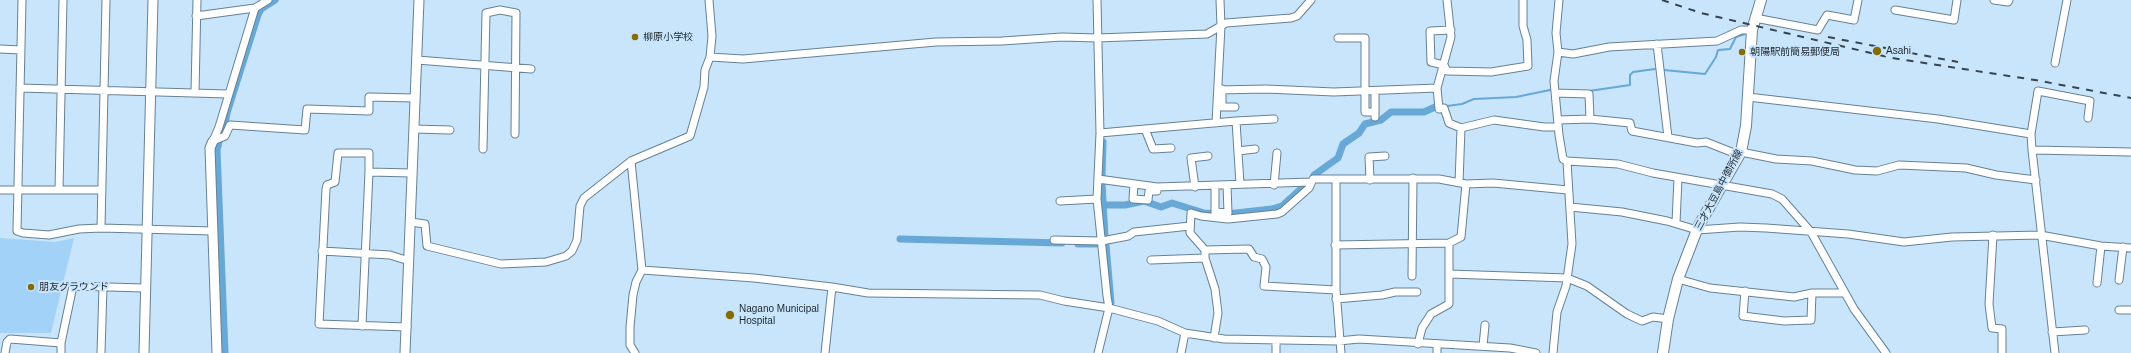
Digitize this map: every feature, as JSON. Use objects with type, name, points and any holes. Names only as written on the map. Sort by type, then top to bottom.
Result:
[{"type":"main road","name":"三才大豆島中御所線","points":[[1663,353],[1668,319],[1678,279],[1697,230],[1740,153],[1748,97],[1752,30],[1760,0]]},
{"type":"street","points":[[22,0],[17,231],[23,233],[49,235],[79,229],[101,228],[213,231]]},
{"type":"street","points":[[59,190],[63,0]]},
{"type":"street","points":[[101,228],[106,0]]},
{"type":"street","points":[[144,353],[144,288],[153,0]]},
{"type":"street","points":[[195,93],[197,0]]},
{"type":"street","points":[[196,16],[255,8],[268,0]]},
{"type":"street","points":[[405,353],[419,0]]},
{"type":"street","points":[[411,222],[425,224],[427,246],[501,264],[559,260],[572,251],[577,240],[580,206],[584,198],[631,161],[690,136],[704,87],[705,70],[710,57],[712,36],[709,0]]},
{"type":"street","points":[[1096,0],[1100,133],[1097,199],[1106,296],[1110,308],[1098,353]]},
{"type":"street","points":[[1216,123],[1220,90],[1220,0]]},
{"type":"street","points":[[710,57],[743,59],[936,42],[1002,41],[1062,37],[1098,38],[1207,34],[1226,23],[1291,18],[1296,16],[1311,0]]},
{"type":"street","points":[[1447,0],[1451,30],[1443,72],[1439,78],[1437,88],[1439,108],[1444,108],[1449,123],[1461,128],[1494,120],[1544,127],[1590,119],[1630,123],[1632,132],[1697,143],[1706,142],[1740,153],[1776,159],[1814,162],[1855,170],[1877,171],[1900,165],[1966,168],[1996,175],[2036,180]]},
{"type":"street","points":[[1444,65],[1447,71],[1490,72],[1528,66],[1526,40],[1523,26],[1522,0]]},
{"type":"street","points":[[1558,0],[1556,33],[1558,52],[1554,80],[1563,159],[1567,161],[1618,164],[1678,178],[1772,194],[1782,199],[1811,232],[1844,293],[1886,353]]},
{"type":"street","points":[[1755,18],[1818,30],[1827,15],[1854,20],[1858,0]]},
{"type":"street","points":[[1895,10],[1954,20],[1957,0]]},
{"type":"street","points":[[1994,0],[2008,2],[2009,0]]},
{"type":"street","points":[[2055,63],[2067,0]]},
{"type":"street","points":[[217,353],[210,148],[219,127],[255,8]]},
{"type":"street","points":[[483,149],[486,13],[500,10],[516,13],[515,134]]},
{"type":"street","points":[[1444,65],[1430,62],[1430,31],[1451,30]]},
{"type":"street","points":[[1558,52],[1573,54],[1609,47],[1717,41],[1741,30],[1752,30]]},
{"type":"street","points":[[1338,38],[1365,38],[1365,112],[1375,115],[1375,91]]},
{"type":"street","points":[[1657,44],[1668,137]]},
{"type":"street","points":[[0,49],[21,50]]},
{"type":"street","points":[[417,60],[530,69]]},
{"type":"street","points":[[20,88],[228,94]]},
{"type":"street","points":[[1220,90],[1375,91],[1437,88]]},
{"type":"street","points":[[1220,90],[1222,107],[1235,107]]},
{"type":"street","points":[[2055,353],[2040,235],[2032,150],[2031,134],[2038,91],[2090,101],[2088,118]]},
{"type":"street","points":[[1555,93],[1589,94],[1590,119]]},
{"type":"street","points":[[213,141],[225,136],[230,125],[305,130],[307,109],[369,111],[369,97],[415,98]]},
{"type":"street","points":[[1748,97],[1938,119],[2031,134]]},
{"type":"street","points":[[1100,133],[1274,119]]},
{"type":"street","points":[[1236,121],[1240,184]]},
{"type":"street","points":[[1335,245],[1449,243],[1461,237],[1463,183],[1461,128]]},
{"type":"street","points":[[414,129],[450,130]]},
{"type":"street","points":[[1145,129],[1153,149],[1172,148]]},
{"type":"street","points":[[1238,151],[1255,149]]},
{"type":"street","points":[[2032,150],[2131,152]]},
{"type":"street","points":[[362,326],[369,153],[338,153],[335,182],[327,185],[326,189],[319,324],[362,326],[407,327]]},
{"type":"street","points":[[1274,185],[1278,153]]},
{"type":"street","points":[[1195,187],[1191,158],[1208,156]]},
{"type":"street","points":[[1370,180],[1369,157],[1385,156]]},
{"type":"street","points":[[631,161],[642,270],[636,282],[630,327],[630,345],[634,353]]},
{"type":"street","points":[[1553,353],[1557,312],[1567,278],[1572,244],[1567,161]]},
{"type":"street","points":[[368,172],[412,173]]},
{"type":"street","points":[[1098,179],[1134,184],[1195,187],[1240,184],[1274,185],[1311,182],[1313,179],[1370,180],[1413,178],[1568,190]]},
{"type":"street","points":[[1412,276],[1411,243],[1413,178]]},
{"type":"street","points":[[1676,223],[1678,178]]},
{"type":"street","points":[[1336,180],[1336,299],[1341,353]]},
{"type":"street","points":[[1214,338],[1218,312],[1215,289],[1205,258],[1204,250],[1190,233],[1190,213],[1228,219],[1278,214],[1309,188],[1311,182]]},
{"type":"street","points":[[1134,184],[1133,199],[1148,200],[1149,191],[1171,192],[1171,187]]},
{"type":"street","points":[[1215,186],[1215,212],[1228,213],[1228,185]]},
{"type":"street","points":[[0,190],[102,190]]},
{"type":"street","points":[[1060,201],[1097,199]]},
{"type":"street","points":[[1570,207],[1614,211],[1676,223],[1697,230],[1740,227],[1848,234],[1904,242],[1992,235],[2040,235],[2101,246],[2131,248]]},
{"type":"street","points":[[1054,240],[1102,241],[1128,236],[1134,232],[1190,226]]},
{"type":"street","points":[[1992,235],[1989,304],[1992,328],[2002,329],[2002,353]]},
{"type":"street","points":[[1418,344],[1422,328],[1431,314],[1449,304],[1449,243]]},
{"type":"street","points":[[2097,283],[2101,246]]},
{"type":"street","points":[[2119,280],[2123,248]]},
{"type":"street","points":[[1204,250],[1249,249],[1254,257],[1262,259],[1264,263],[1264,286],[1336,290]]},
{"type":"street","points":[[322,251],[390,255],[409,261]]},
{"type":"street","points":[[1151,260],[1205,258]]},
{"type":"street","points":[[642,270],[754,278],[832,287],[868,293],[1040,295],[1064,301],[1110,308],[1158,321],[1185,333],[1214,338],[1339,341],[1359,339],[1418,344],[1510,348],[1536,353]]},
{"type":"street","points":[[1449,274],[1567,278],[1587,286],[1627,314],[1642,321],[1653,318],[1668,319]]},
{"type":"street","points":[[1678,279],[1710,288],[1794,297],[1812,293],[1844,293]]},
{"type":"street","points":[[61,353],[61,343],[74,286],[144,288]]},
{"type":"street","points":[[102,353],[103,287]]},
{"type":"street","points":[[825,353],[832,287]]},
{"type":"street","points":[[1745,291],[1743,316],[1784,321],[1811,320],[1812,293]]},
{"type":"street","points":[[1336,299],[1382,295],[1395,292],[1418,292]]},
{"type":"street","points":[[2119,310],[2131,310]]},
{"type":"street","points":[[1483,346],[1485,325]]},
{"type":"street","points":[[2052,332],[2085,330]]},
{"type":"street","points":[[1181,353],[1185,333]]},
{"type":"street","points":[[5,353],[7,342],[10,339],[61,343]]},
{"type":"street","points":[[1276,340],[1276,353]]},
{"type":"street","points":[[1437,344],[1437,353]]},
{"type":"shaded area","name":"朋友グラウンド","points":[[0,238],[55,242],[74,238],[51,333],[0,333]]},
{"type":"waterway","points":[[223,134],[227,113],[258,15],[261,9],[275,0]]},
{"type":"waterway","points":[[1664,70],[1705,74],[1716,57],[1718,50],[1730,49],[1736,37],[1745,34]]},
{"type":"waterway","points":[[1589,91],[1630,85],[1630,75],[1633,72],[1655,69]]},
{"type":"waterway","points":[[1447,106],[1462,104],[1474,99],[1516,97],[1550,90]]},
{"type":"waterway","points":[[1314,175],[1338,158],[1343,144],[1359,133],[1365,124],[1381,120],[1391,112],[1424,112],[1435,107]]},
{"type":"waterway","points":[[219,142],[217,150],[225,353]]},
{"type":"waterway","points":[[1102,176],[1103,142]]},
{"type":"waterway","points":[[1102,183],[1105,237]]},
{"type":"waterway","points":[[1102,205],[1125,205],[1144,201],[1161,207],[1172,203],[1204,213],[1227,214],[1272,209],[1282,206],[1304,186]]},
{"type":"waterway","points":[[900,239],[1062,243]]},
{"type":"waterway","points":[[1078,244],[1096,244]]},
{"type":"waterway","points":[[1106,245],[1111,303]]},
{"type":"railway","points":[[1662,0],[1701,13],[1892,58],[2035,80],[2131,98]]},
{"type":"railway","points":[[1828,37],[1958,62]]},
{"type":"place","name":"柳原小学校","points":[[635,37]]},
{"type":"place","name":"Asahi","points":[[1877,51]]},
{"type":"place","name":"朝陽駅前簡易郵便局","points":[[1742,52]]},
{"type":"place","name":"朋友グラウンド","points":[[31,287]]},
{"type":"place","name":"Nagano Municipal Hospital","points":[[730,315]]}]
